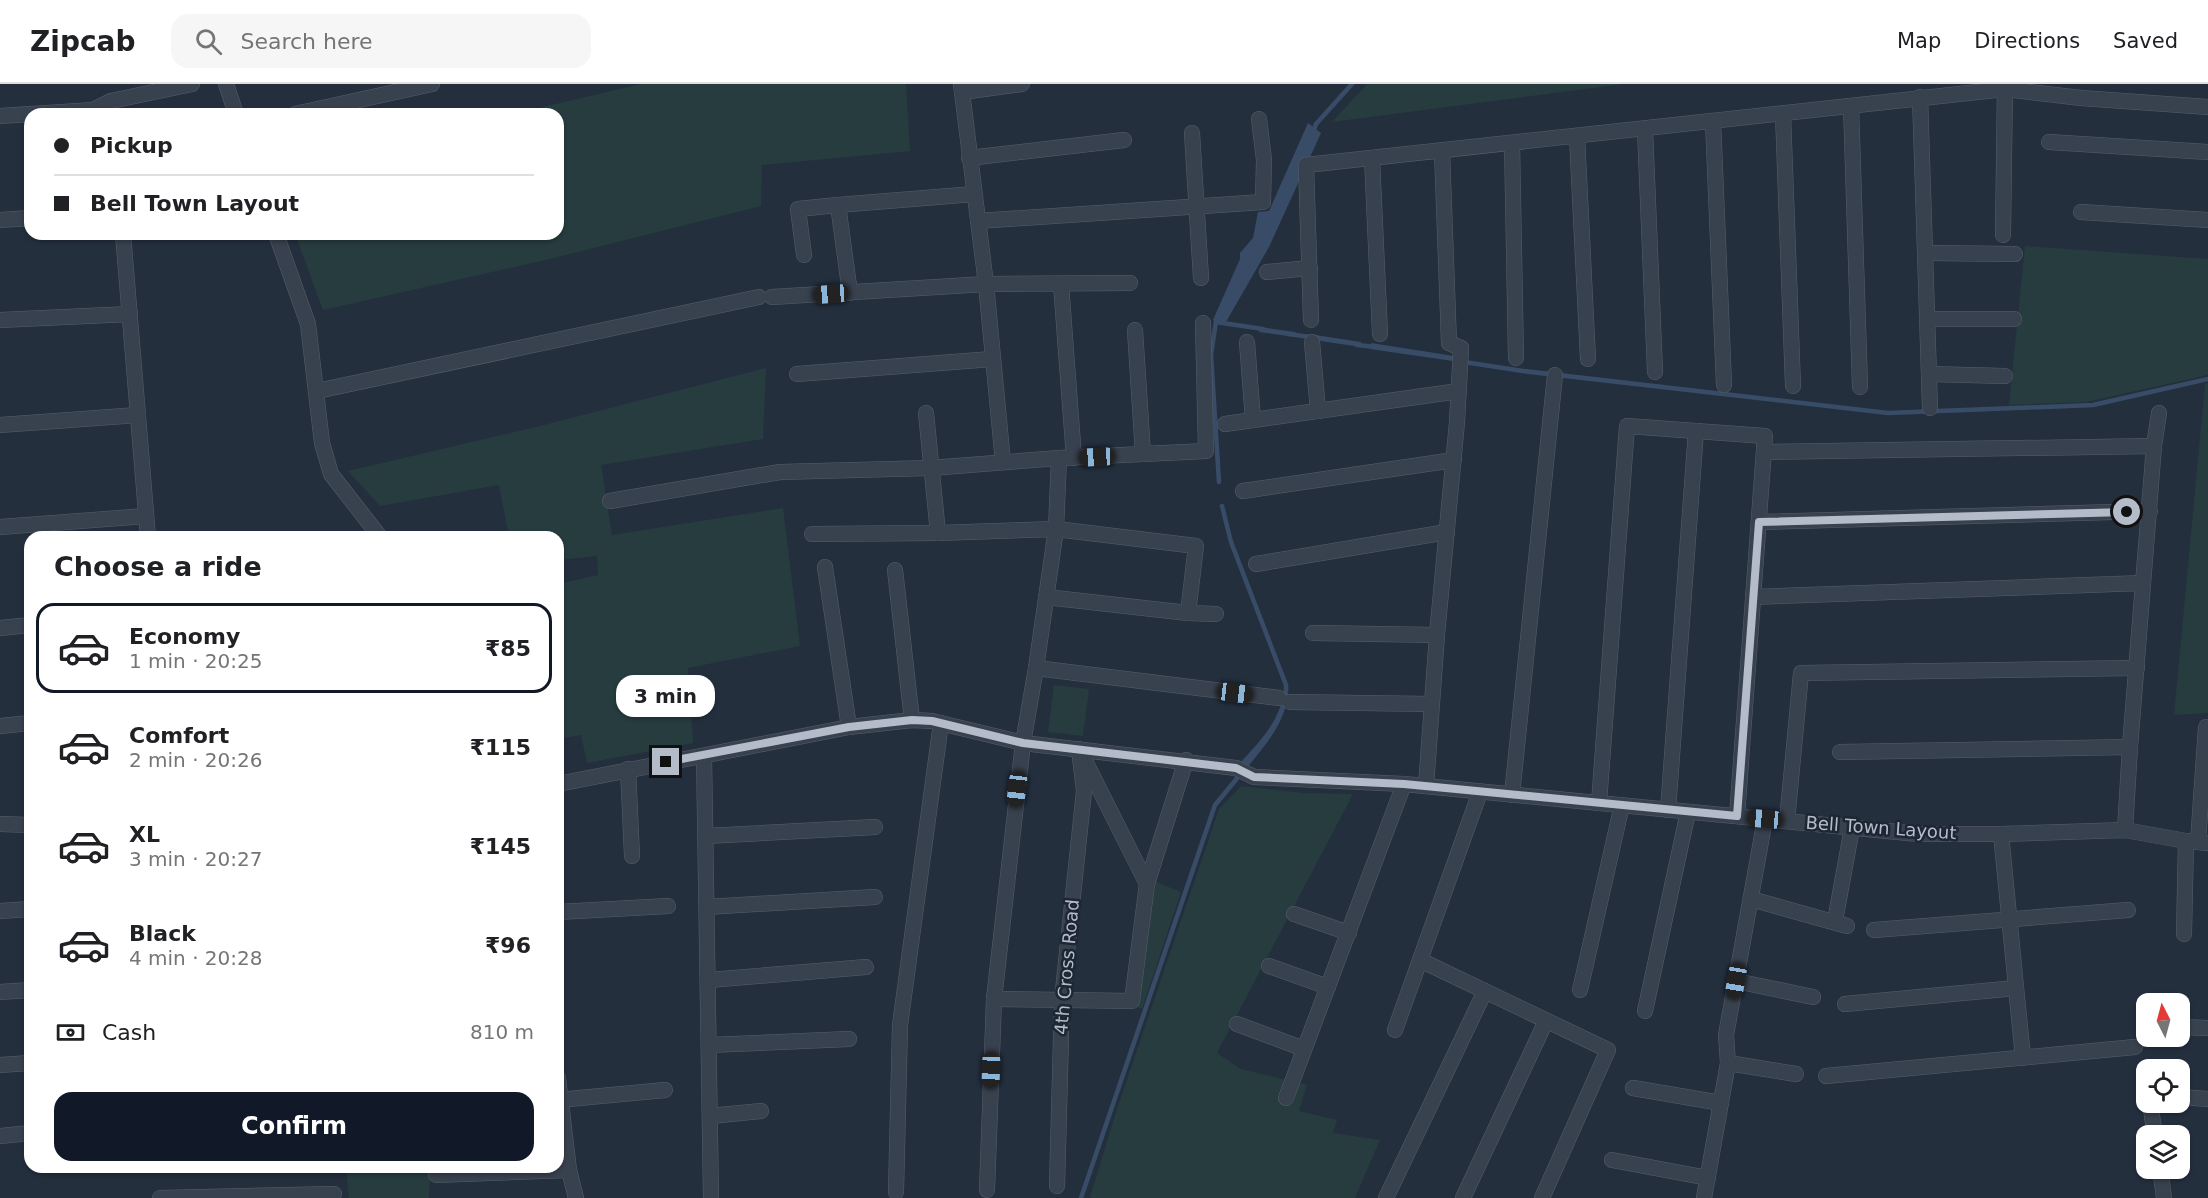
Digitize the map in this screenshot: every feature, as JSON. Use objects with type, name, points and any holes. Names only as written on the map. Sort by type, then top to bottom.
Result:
[{"type":"street","points":[[111,107],[192,84]]},
{"type":"street","points":[[226,84],[234,108]]},
{"type":"street","points":[[322,108],[432,84]]},
{"type":"street","points":[[1003,462],[986,285],[962,88],[1022,84]]},
{"type":"street","points":[[2003,235],[2005,87]]},
{"type":"street","points":[[1311,320],[1306,165],[1783,114],[2005,87],[2081,91],[2208,106]]},
{"type":"street","points":[[1920,97],[1930,408]]},
{"type":"street","points":[[1851,106],[1860,387]]},
{"type":"street","points":[[0,116],[24,114]]},
{"type":"street","points":[[1783,114],[1793,386]]},
{"type":"street","points":[[978,221],[1263,202],[1264,160],[1259,119]]},
{"type":"street","points":[[1713,121],[1724,385]]},
{"type":"street","points":[[1645,129],[1655,372]]},
{"type":"street","points":[[1191,133],[1198,206],[1201,278]]},
{"type":"street","points":[[1577,136],[1588,360]]},
{"type":"street","points":[[969,158],[1124,140]]},
{"type":"street","points":[[2049,142],[2208,152]]},
{"type":"street","points":[[1512,143],[1516,358]]},
{"type":"street","points":[[1426,786],[1431,704],[1454,460],[1460,356],[1449,343],[1442,151]]},
{"type":"street","points":[[1372,158],[1380,334]]},
{"type":"street","points":[[804,255],[798,209],[974,194]]},
{"type":"street","points":[[838,205],[850,293]]},
{"type":"street","points":[[2081,212],[2208,220]]},
{"type":"street","points":[[0,220],[24,218]]},
{"type":"street","points":[[124,240],[147,531]]},
{"type":"street","points":[[278,240],[308,324],[322,442],[331,474],[375,531]]},
{"type":"street","points":[[1925,253],[2015,254]]},
{"type":"street","points":[[1267,272],[1310,268]]},
{"type":"street","points":[[987,1190],[994,999],[1023,743],[1067,458],[1061,284]]},
{"type":"street","points":[[317,391],[765,297],[986,285],[1130,284]]},
{"type":"street","points":[[0,320],[130,314]]},
{"type":"street","points":[[1927,319],[2014,319]]},
{"type":"street","points":[[610,501],[780,472],[930,468],[1206,451],[1203,323]]},
{"type":"street","points":[[1135,330],[1143,454]]},
{"type":"street","points":[[1247,342],[1253,420]]},
{"type":"street","points":[[1312,342],[1318,411]]},
{"type":"street","points":[[797,374],[992,358]]},
{"type":"street","points":[[1929,374],[2005,376]]},
{"type":"street","points":[[1512,795],[1555,375]]},
{"type":"street","points":[[1225,424],[1459,391]]},
{"type":"street","points":[[926,413],[938,533]]},
{"type":"street","points":[[2125,830],[2154,446],[2159,413]]},
{"type":"street","points":[[0,425],[138,415]]},
{"type":"street","points":[[1599,803],[1627,426],[1765,436],[1737,816]]},
{"type":"street","points":[[1668,810],[1696,431]]},
{"type":"street","points":[[1764,452],[2154,446]]},
{"type":"street","points":[[1243,491],[1454,460]]},
{"type":"street","points":[[1759,522],[2150,511]]},
{"type":"street","points":[[0,526],[146,516]]},
{"type":"street","points":[[812,534],[1056,529],[1196,546],[1188,613]]},
{"type":"street","points":[[1256,564],[1447,532]]},
{"type":"street","points":[[825,567],[849,727]]},
{"type":"street","points":[[895,570],[912,720]]},
{"type":"street","points":[[1753,597],[2143,583]]},
{"type":"street","points":[[1046,597],[1216,614]]},
{"type":"street","points":[[0,628],[24,626]]},
{"type":"street","points":[[1312,633],[1437,635]]},
{"type":"street","points":[[1036,668],[1285,700],[1431,704]]},
{"type":"street","points":[[1787,821],[1801,673],[2137,668]]},
{"type":"street","name":"Bell Town Layout","points":[[564,783],[849,727],[912,720],[941,723],[1023,743],[1186,760],[1236,768],[1254,777],[1404,784],[1918,834],[2125,830],[2198,842]]},
{"type":"street","points":[[896,1192],[900,1025],[941,723]]},
{"type":"street","points":[[0,726],[24,724]]},
{"type":"street","points":[[2184,934],[2198,842],[2206,727]]},
{"type":"street","points":[[1840,752],[2130,747]]},
{"type":"street","points":[[1079,749],[1147,884]]},
{"type":"street","name":"4th Cross Road","points":[[1058,1186],[1062,1000],[1084,791],[1079,749]]},
{"type":"street","points":[[705,756],[711,1195]]},
{"type":"street","points":[[994,999],[1132,1000],[1147,884],[1186,760]]},
{"type":"street","points":[[628,769],[632,856]]},
{"type":"street","points":[[1286,1098],[1404,784]]},
{"type":"street","points":[[1395,1030],[1480,792]]},
{"type":"street","points":[[1580,990],[1622,805]]},
{"type":"street","points":[[1645,1011],[1688,812]]},
{"type":"street","points":[[1704,1198],[1728,1062],[1726,1035],[1765,819]]},
{"type":"street","points":[[0,824],[24,825]]},
{"type":"street","points":[[706,836],[874,827]]},
{"type":"street","points":[[1751,899],[1841,923],[1852,828]]},
{"type":"street","points":[[2001,834],[2024,1058]]},
{"type":"street","points":[[707,907],[875,897]]},
{"type":"street","points":[[564,912],[668,906]]},
{"type":"street","points":[[0,911],[24,909]]},
{"type":"street","points":[[1874,930],[2128,910]]},
{"type":"street","points":[[1294,914],[1348,933]]},
{"type":"street","points":[[1420,960],[1608,1050],[1542,1198]]},
{"type":"street","points":[[1269,966],[1328,987]]},
{"type":"street","points":[[709,980],[866,967]]},
{"type":"street","points":[[1736,981],[1814,997]]},
{"type":"street","points":[[1845,1004],[2016,988]]},
{"type":"street","points":[[0,992],[24,990]]},
{"type":"street","points":[[1386,1198],[1485,991]]},
{"type":"street","points":[[1463,1198],[1546,1021]]},
{"type":"street","points":[[1237,1024],[1304,1049]]},
{"type":"street","points":[[2190,1027],[2208,1028]]},
{"type":"street","points":[[709,1045],[849,1039]]},
{"type":"street","points":[[1827,1076],[2135,1047]]},
{"type":"street","points":[[1728,1062],[1796,1074]]},
{"type":"street","points":[[0,1065],[24,1063]]},
{"type":"street","points":[[1633,1088],[1721,1103]]},
{"type":"street","points":[[564,1100],[665,1090]]},
{"type":"street","points":[[2190,1098],[2208,1099]]},
{"type":"street","points":[[710,1116],[761,1111]]},
{"type":"street","points":[[0,1136],[24,1134]]},
{"type":"street","points":[[564,1135],[576,1198]]},
{"type":"street","points":[[1612,1160],[1708,1178]]},
{"type":"street","points":[[564,1170],[569,1170]]},
{"type":"street","points":[[436,1175],[489,1173]]},
{"type":"street","points":[[2161,1179],[2164,1198]]},
{"type":"street","points":[[160,1198],[334,1194]]},
{"type":"green space","points":[[641,84],[906,84],[910,151],[762,165],[761,206],[550,259],[323,310],[297,240],[564,240],[564,108],[539,108]]},
{"type":"green space","points":[[1367,84],[1623,84],[1332,122]]},
{"type":"green space","points":[[2025,246],[2208,259],[2208,375],[2086,402],[2009,405]]},
{"type":"green space","points":[[766,368],[763,439],[601,465],[612,535],[783,508],[800,646],[688,668],[693,743],[587,763],[581,735],[564,738],[564,583],[598,575],[597,556],[564,559],[564,531],[508,531],[499,485],[380,506],[348,471],[536,427]]},
{"type":"green space","points":[[2208,383],[2208,713],[2174,715],[2205,384]]},
{"type":"green space","points":[[1054,685],[1089,689],[1083,736],[1048,732]]},
{"type":"green space","points":[[1241,786],[1303,793],[1353,794],[1217,1053],[1241,1069],[1307,1085],[1299,1111],[1337,1120],[1333,1133],[1380,1140],[1355,1198],[1092,1198],[1090,1197],[1117,1109],[1219,809]]},
{"type":"green space","points":[[1154,881],[1181,892],[1142,1009],[1137,1007]]},
{"type":"green space","points":[[347,1173],[430,1173],[429,1198],[349,1198]]},
{"type":"water","points":[[1308,123],[1321,133],[1269,247],[1226,322],[1213,320],[1240,259],[1240,253],[1253,238],[1258,212],[1269,211]]},
{"type":"water","points":[[1260,327],[1295,332],[1295,337],[1259,332]]},
{"type":"water","points":[[1315,335],[1361,342],[1361,347],[1314,340]]},
{"type":"water","points":[[1371,343],[1454,356],[1453,361],[1370,349]]},
{"type":"water","points":[[1284,691],[1288,691],[1279,723],[1268,742],[1246,769],[1239,764],[1273,722]]},
{"type":"waterway","points":[[1313,132],[1316,124],[1352,84]]},
{"type":"waterway","points":[[1216,321],[1211,355],[1219,482]]},
{"type":"waterway","points":[[1216,322],[1263,329]]},
{"type":"waterway","points":[[1289,334],[1310,337]]},
{"type":"waterway","points":[[1357,345],[1376,347]]},
{"type":"waterway","points":[[1464,362],[1523,371],[1888,413],[2093,405],[2208,379]]},
{"type":"waterway","points":[[1222,506],[1231,542],[1286,685],[1286,692]]},
{"type":"waterway","points":[[1081,1198],[1215,805],[1239,776]]},
{"type":"route","points":[[666,762],[849,727],[912,720],[932,721],[1023,743],[1186,760],[1236,768],[1254,777],[1404,784],[1737,816],[1759,522],[2127,512]]}]
